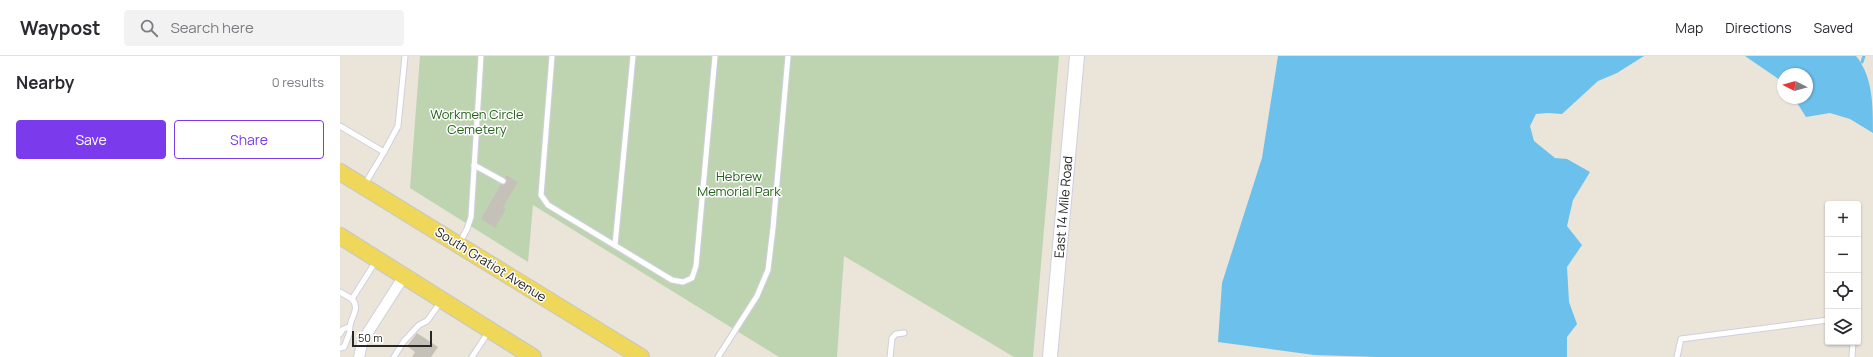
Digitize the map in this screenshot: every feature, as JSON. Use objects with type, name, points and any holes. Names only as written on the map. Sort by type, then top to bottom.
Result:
[{"type":"main road","name":"East 14 Mile Road","points":[[1050,357],[1077,56]]},
{"type":"main road","name":"South Gratiot Avenue","points":[[340,172],[641,357]]},
{"type":"main road","points":[[340,236],[532,357]]},
{"type":"street","points":[[359,357],[362,340],[404,276]]},
{"type":"lane","points":[[363,186],[398,126],[405,56]]},
{"type":"lane","points":[[459,244],[467,229],[471,217],[481,56]]},
{"type":"lane","points":[[552,56],[541,195],[548,205],[672,280],[683,282],[692,278],[697,258],[715,56]]},
{"type":"lane","points":[[615,245],[633,56]]},
{"type":"lane","points":[[718,357],[757,296],[768,270],[788,56]]},
{"type":"lane","points":[[340,126],[384,152]]},
{"type":"lane","points":[[474,165],[502,180]]},
{"type":"lane","points":[[352,299],[377,259]]},
{"type":"lane","points":[[340,292],[356,303],[356,310],[349,327],[350,332],[344,347],[340,348]]},
{"type":"lane","points":[[394,357],[404,341],[419,325],[427,321],[442,300]]},
{"type":"lane","points":[[1677,357],[1681,339],[1825,320]]},
{"type":"lane","points":[[340,334],[343,329],[349,327]]},
{"type":"lane","points":[[472,357],[490,330]]},
{"type":"lane","points":[[890,357],[892,338],[896,334],[904,333]]},
{"type":"lane","points":[[1852,357],[1853,345]]},
{"type":"green space","name":"Hebrew Memorial Park","points":[[420,56],[1059,56],[1033,357],[1014,357],[844,256],[837,357],[779,357],[533,205],[528,262],[410,188]]},
{"type":"water","points":[[1278,56],[1644,56],[1617,73],[1598,81],[1562,114],[1536,114],[1530,126],[1534,141],[1555,158],[1567,159],[1590,172],[1573,200],[1567,226],[1582,245],[1567,267],[1569,302],[1577,324],[1567,337],[1567,357],[1377,357],[1314,355],[1218,342],[1222,283],[1262,158]]},
{"type":"water","points":[[1745,56],[1856,56],[1862,64],[1869,82],[1873,112],[1873,133],[1850,119],[1830,113],[1806,117],[1798,104],[1813,104],[1813,68],[1777,68],[1777,78]]},
{"type":"building","points":[[506,175],[518,182],[503,207],[506,209],[495,228],[481,219],[501,184],[506,183]]},
{"type":"building","points":[[417,333],[438,347],[431,357],[412,357],[415,352],[407,346]]},
{"type":"waterway","points":[[1862,62],[1864,56]]},
{"type":"park label","name":"Workmen Circle Cemetery","points":[[477,122]]}]
